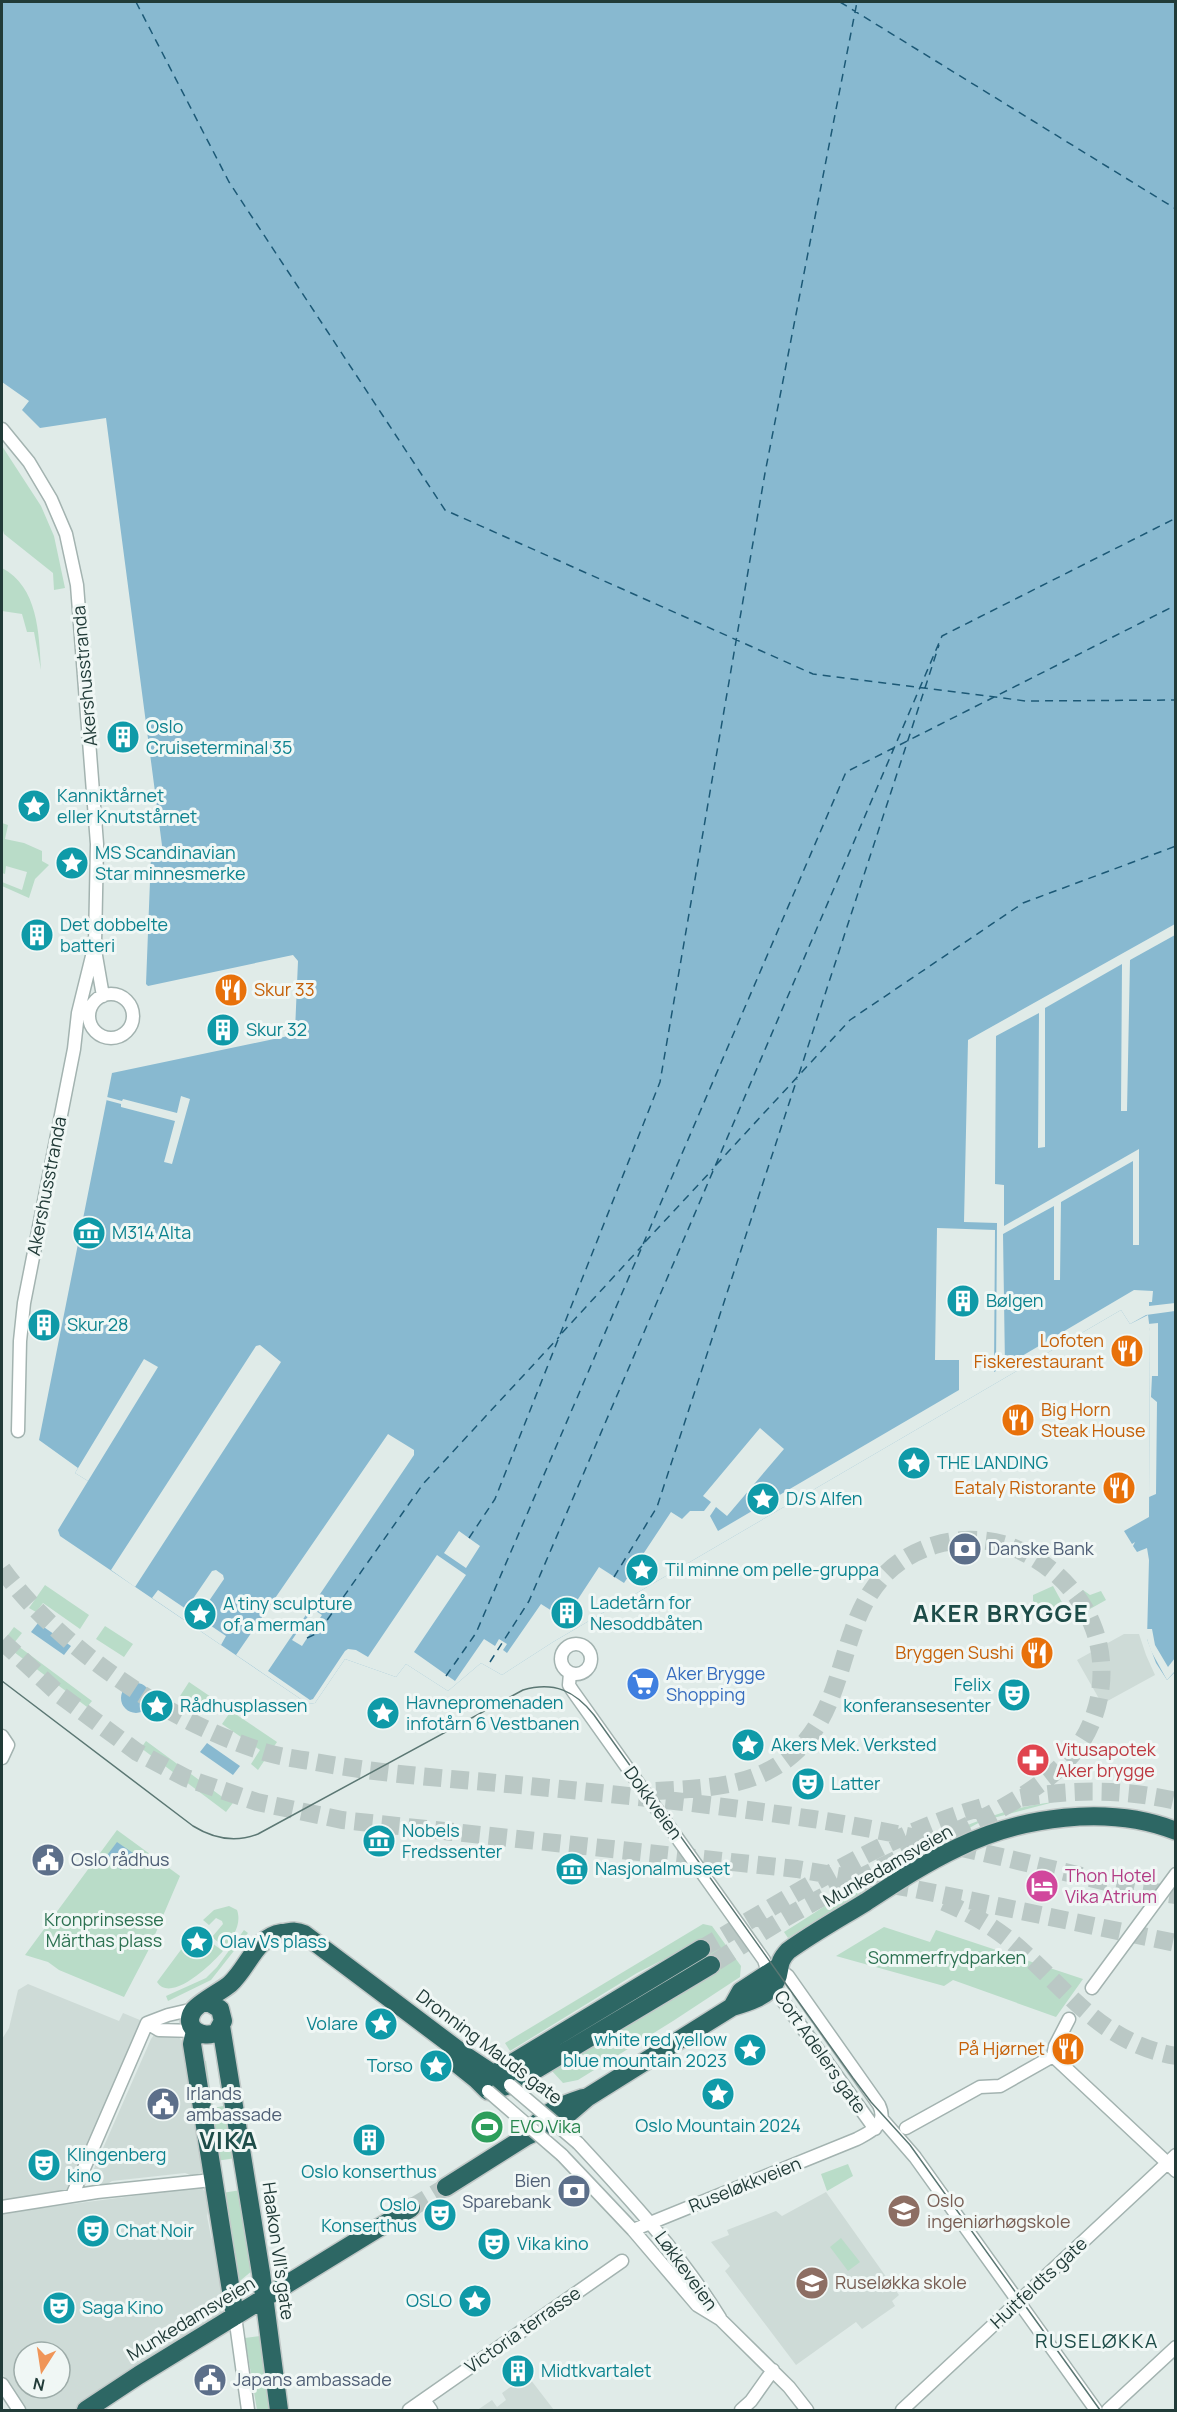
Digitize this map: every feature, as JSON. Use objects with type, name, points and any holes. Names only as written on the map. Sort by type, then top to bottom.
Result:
[{"type":"highway","name":"Munkedamsveien","points":[[446,2187],[527,2136],[544,2115],[556,2107],[588,2097],[732,2007],[741,1991],[771,1971],[788,1951],[955,1849],[986,1836],[1023,1825],[1085,1816],[1122,1819],[1176,1831]]},
{"type":"highway","name":"Dronning Mauds gate","points":[[199,2006],[232,1983],[265,1940],[284,1933],[468,2072],[491,2083],[510,2085]]},
{"type":"highway","points":[[491,2083],[706,1957]]},
{"type":"highway","name":"Dronning Mauds gate","points":[[222,2020],[232,1983]]},
{"type":"highway","points":[[510,2085],[645,1993]]},
{"type":"highway","points":[[215,2005],[222,2020],[212,2035],[200,2035],[195,2031],[190,2018],[199,2006],[215,2005]]},
{"type":"highway","name":"Haakon VII's gate","points":[[222,2020],[265,2298],[279,2410]]},
{"type":"highway","points":[[195,2031],[192,2044],[235,2316]]},
{"type":"highway","name":"Munkedamsveien","points":[[86,2410],[411,2208]]},
{"type":"street","name":"Akershusstranda","points":[[2,429],[29,462],[47,490],[66,534],[75,570],[85,671],[97,844],[94,944],[78,1013],[72,1060],[24,1303],[20,1341],[18,1431]]},
{"type":"street","name":"Akershusstranda","points":[[94,944],[103,996]]},
{"type":"street","name":"Dokkveien","points":[[570,1673],[569,1685],[572,1690],[771,1971]]},
{"type":"street","points":[[2,1758],[5,1741]]},
{"type":"street","points":[[1092,1988],[1176,1874]]},
{"type":"street","name":"Cort Adelers gate","points":[[771,1971],[788,1976],[882,2110],[878,2124],[857,2139]]},
{"type":"street","name":"Cort Adelers gate","points":[[771,1971],[878,2124],[915,2157],[1096,2410]]},
{"type":"street","points":[[72,2196],[147,2023],[199,2006]]},
{"type":"street","points":[[906,2128],[980,2086],[1000,2086],[1053,2055],[1055,2046],[1069,2019]]},
{"type":"street","points":[[147,2023],[159,2030],[195,2031]]},
{"type":"street","points":[[1053,2055],[1173,2163]]},
{"type":"street","name":"Dronning Mauds gate","points":[[491,2083],[633,2230]]},
{"type":"street","name":"Dronning Mauds gate","points":[[510,2085],[578,2143],[651,2223]]},
{"type":"street","name":"Ruseløkkveien","points":[[633,2230],[857,2139]]},
{"type":"street","name":"Huitfeldts gate","points":[[902,2410],[1173,2163]]},
{"type":"street","points":[[2,2207],[72,2196],[212,2180]]},
{"type":"street","name":"Løkkeveien","points":[[651,2223],[706,2295],[720,2319]]},
{"type":"street","name":"Løkkeveien","points":[[633,2230],[697,2305],[720,2319],[773,2370],[807,2410]]},
{"type":"street","name":"Victoria terrasse","points":[[409,2410],[622,2261]]},
{"type":"street","points":[[235,2316],[248,2410]]},
{"type":"street","points":[[1108,2410],[1176,2347]]},
{"type":"street","points":[[741,2410],[773,2370]]},
{"type":"street","points":[[2,2384],[19,2410]]},
{"type":"street","points":[[424,2400],[431,2410]]},
{"type":"shaded area","points":[[1124,1634],[1139,1634],[1155,1675],[1102,1704],[1077,1660]]},
{"type":"shaded area","points":[[28,1984],[119,2021],[123,2013],[147,2023],[72,2196],[2,2207],[2,2039],[9,2028],[18,1990]]},
{"type":"shaded area","points":[[154,2035],[177,2036],[184,2042],[202,2172],[193,2176],[185,2173],[112,2181],[105,2186],[99,2185],[94,2181],[93,2171]]},
{"type":"shaded area","points":[[202,2188],[207,2194],[209,2208],[207,2216],[215,2245],[224,2306],[220,2316],[78,2410],[25,2410],[19,2400],[72,2400],[72,2340],[12,2340],[12,2389],[2,2373],[2,2213]]},
{"type":"shaded area","name":"Ruseløkka skole","points":[[826,2192],[899,2295],[892,2301],[895,2306],[862,2329],[856,2322],[796,2365],[725,2271],[730,2266],[711,2242],[729,2235],[727,2230],[776,2211],[782,2216]]},
{"type":"shaded area","points":[[527,2375],[554,2410],[479,2409],[492,2400],[497,2407],[506,2400],[502,2393]]},
{"type":"green space","points":[[2,446],[41,506],[54,536],[65,588],[54,590],[53,573],[4,534],[2,527]]},
{"type":"green space","points":[[2,568],[14,576],[30,599],[37,626],[41,670],[34,632],[27,632],[22,614],[2,611]]},
{"type":"green space","points":[[2,823],[8,825],[5,839],[24,843],[42,851],[42,861],[49,865],[35,879],[29,898],[2,886],[2,882],[22,890],[27,872],[6,866],[5,874],[2,873]]},
{"type":"green space","points":[[45,1585],[89,1615],[80,1629],[43,1603],[36,1612],[29,1608]]},
{"type":"green space","points":[[1053,1586],[1064,1606],[1052,1614],[1033,1601],[1033,1595]]},
{"type":"green space","points":[[1083,1590],[1090,1595],[1101,1591],[1106,1600],[1081,1614],[1074,1597]]},
{"type":"green space","points":[[105,1626],[133,1644],[124,1657],[96,1639]]},
{"type":"green space","points":[[14,1627],[22,1633],[14,1643],[92,1701],[87,1707],[2,1643]]},
{"type":"green space","points":[[189,1682],[214,1699],[204,1712],[180,1696]]},
{"type":"green space","points":[[231,1711],[277,1742],[258,1770],[251,1764],[260,1750],[222,1724]]},
{"type":"green space","points":[[146,1741],[225,1799],[235,1786],[242,1791],[226,1812],[141,1748]]},
{"type":"green space","points":[[1054,1802],[982,1821],[933,1848],[788,1938],[784,1932],[880,1871],[946,1834],[980,1820],[1016,1809]]},
{"type":"green space","name":"Kronprinsesse Märthas plass","points":[[117,1830],[180,1876],[148,1951],[124,1997],[59,1970],[48,1962],[25,1955]]},
{"type":"green space","points":[[229,1906],[237,1910],[238,1925],[225,1948],[212,1937],[223,1924],[222,1921],[216,1918],[209,1925],[203,1920],[214,1910]]},
{"type":"green space","points":[[703,1924],[712,1926],[741,1966],[740,1977],[578,2080],[563,2083],[552,2071],[714,1969],[698,1942],[637,1973],[510,2051],[505,2043]]},
{"type":"green space","name":"Sommerfrydparken","points":[[884,1927],[930,1942],[936,1930],[1083,1979],[1056,2017],[953,1980],[944,1986],[836,1956]]},
{"type":"green space","points":[[244,1930],[248,1933],[211,1980],[168,2001],[166,1996],[206,1978]]},
{"type":"green space","points":[[209,1941],[223,1951],[201,1972],[172,1988],[163,1987],[157,1982],[183,1947],[195,1950],[203,1942]]},
{"type":"green space","points":[[221,2058],[236,2158],[216,2161],[201,2062],[206,2061],[213,2108],[223,2106],[216,2059]]},
{"type":"green space","points":[[848,2164],[853,2176],[827,2191],[821,2174]]},
{"type":"green space","points":[[241,2190],[253,2270],[235,2285],[222,2193]]},
{"type":"green space","points":[[841,2238],[860,2262],[848,2271],[830,2247]]},
{"type":"green space","points":[[260,2336],[270,2410],[257,2410],[245,2338]]},
{"type":"water","points":[[2,2],[1175,2],[1176,1671],[1167,1680],[1156,1663],[1147,1639],[1149,1560],[1147,1548],[1137,1552],[1133,1546],[1135,1542],[1132,1544],[1124,1531],[1149,1517],[1150,1331],[1148,1315],[1130,1324],[1121,1310],[553,1642],[502,1675],[481,1663],[448,1691],[406,1664],[396,1677],[345,1659],[315,1703],[308,1704],[60,1536],[58,1530],[88,1481],[75,1473],[78,1468],[39,1440],[112,1073],[293,1035],[298,961],[293,955],[148,986],[146,984],[151,855],[163,853],[106,418],[40,428],[22,410],[29,401],[2,382]]},
{"type":"water","points":[[38,1623],[71,1646],[64,1655],[31,1632]]},
{"type":"water","points":[[136,1683],[147,1687],[151,1698],[147,1709],[136,1713],[125,1709],[121,1698],[125,1687]]},
{"type":"water","points":[[207,1743],[240,1766],[233,1775],[200,1752]]},
{"type":"water","points":[[117,1842],[133,1853],[121,1870],[105,1858]]},
{"type":"pier","points":[[1175,924],[1175,935],[1130,960],[1127,1111],[1121,1111],[1122,964],[1045,1008],[1045,1147],[1038,1148],[1039,1013],[996,1036],[995,1184],[1004,1185],[1004,1226],[1139,1149],[1139,1245],[1133,1245],[1133,1161],[1061,1202],[1060,1280],[1054,1280],[1054,1206],[1003,1234],[1005,1366],[1134,1290],[1153,1291],[1152,1302],[1149,1302],[1149,1306],[1175,1303],[1175,1311],[1146,1315],[1130,1324],[1121,1310],[553,1642],[502,1675],[481,1663],[448,1691],[406,1664],[396,1677],[345,1659],[315,1703],[308,1704],[236,1655],[388,1434],[414,1450],[414,1455],[268,1671],[310,1700],[313,1699],[345,1651],[356,1650],[368,1657],[437,1555],[466,1575],[414,1652],[455,1681],[484,1639],[495,1646],[499,1639],[507,1644],[503,1650],[507,1653],[541,1604],[552,1611],[558,1604],[565,1609],[560,1616],[565,1619],[599,1567],[624,1583],[671,1512],[682,1519],[690,1511],[704,1511],[711,1502],[703,1496],[760,1428],[784,1449],[727,1516],[716,1507],[710,1516],[718,1531],[959,1390],[959,1360],[935,1360],[937,1228],[995,1230],[994,1372],[996,1371],[997,1223],[964,1222],[968,1040]]},
{"type":"pier","points":[[181,1096],[190,1099],[172,1164],[164,1162],[175,1121],[121,1107],[121,1104],[106,1100],[107,1097],[122,1101],[123,1099],[177,1113]]},
{"type":"pier","points":[[1158,1323],[1158,1376],[1152,1376],[1151,1397],[1157,1402],[1156,1494],[1149,1497],[1150,1331],[1148,1324]]},
{"type":"pier","points":[[260,1345],[281,1362],[135,1587],[111,1570],[256,1346]]},
{"type":"pier","points":[[144,1359],[158,1367],[88,1481],[75,1473]]},
{"type":"pier","points":[[459,1531],[480,1546],[466,1568],[444,1553]]},
{"type":"pier","points":[[216,1570],[223,1575],[224,1579],[198,1617],[226,1636],[221,1645],[152,1598],[158,1590],[186,1609],[212,1571]]},
{"type":"pier","points":[[313,1609],[322,1615],[302,1646],[292,1640]]},
{"type":"pier","points":[[1147,1629],[1152,1629],[1155,1645],[1168,1667],[1175,1658],[1175,1671],[1167,1680],[1151,1651]]},
{"type":"ferry route","points":[[136,2],[229,182],[445,510],[813,674],[1026,701],[1176,700]]},
{"type":"ferry route","points":[[840,2],[1176,209]]},
{"type":"ferry route","points":[[469,1538],[495,1499],[660,1082],[765,473],[857,2]]},
{"type":"ferry route","points":[[490,1662],[529,1601],[942,636],[1176,518]]},
{"type":"ferry route","points":[[446,1676],[476,1633],[846,772],[1176,605]]},
{"type":"ferry route","points":[[799,1074],[939,645]]},
{"type":"ferry route","points":[[716,1165],[850,1020],[1023,903],[1176,846]]},
{"type":"ferry route","points":[[614,1577],[657,1507],[797,1079]]},
{"type":"ferry route","points":[[645,1242],[713,1169]]},
{"type":"ferry route","points":[[562,1333],[642,1246]]},
{"type":"ferry route","points":[[307,1638],[318,1633],[423,1484],[559,1337]]},
{"type":"tunnel","points":[[656,1791],[711,1787],[745,1780],[762,1774],[793,1754],[815,1729],[830,1701],[861,1610],[877,1584],[901,1561],[935,1545],[953,1541],[982,1540],[1000,1543],[1023,1552],[1049,1568],[1071,1589],[1094,1629],[1101,1663],[1101,1681],[1095,1715],[1079,1745],[1051,1775],[1011,1803],[797,1911],[711,1965]]},
{"type":"tunnel","points":[[2,1569],[26,1599],[55,1628],[121,1680],[157,1704],[195,1724],[268,1753],[376,1771],[650,1798],[813,1819],[937,1842],[1141,1890],[1176,1895]]},
{"type":"tunnel","points":[[2,1641],[60,1695],[137,1752],[186,1778],[257,1802],[342,1820],[797,1869],[915,1889],[1176,1943]]},
{"type":"tunnel","points":[[1021,1798],[1060,1793],[1118,1792],[1176,1801]]},
{"type":"tunnel","points":[[701,1949],[839,1868],[912,1833],[986,1806]]},
{"type":"tunnel","points":[[944,1902],[977,1918],[1008,1939],[1103,2025],[1148,2049],[1176,2056]]},
{"type":"tunnel","points":[[411,2208],[446,2187]]},
{"type":"tram line","points":[[2,1681],[193,1826],[217,1837],[233,1839],[258,1834],[523,1690],[544,1687],[563,1690],[571,1694],[594,1715],[853,2078],[871,2102],[910,2145],[1100,2410]]},
{"type":"place","name":"Oslo Cruiseterminal 35","points":[[123,737]]},
{"type":"place","name":"Kanniktårnet eller Knutstårnet","points":[[34,806]]},
{"type":"place","name":"MS Scandinavian Star minnesmerke","points":[[72,863]]},
{"type":"place","name":"Det dobbelte batteri","points":[[37,935]]},
{"type":"place","name":"Skur 33","points":[[231,990]]},
{"type":"place","name":"Skur 32","points":[[223,1030]]},
{"type":"place","name":"M314 Alta","points":[[89,1233]]},
{"type":"place","name":"Bølgen","points":[[963,1301]]},
{"type":"place","name":"Skur 28","points":[[44,1325]]},
{"type":"place","name":"Lofoten Fiskerestaurant","points":[[1127,1351]]},
{"type":"place","name":"Big Horn Steak House","points":[[1018,1420]]},
{"type":"place","name":"THE LANDING","points":[[914,1463]]},
{"type":"place","name":"Eataly Ristorante","points":[[1119,1488]]},
{"type":"place","name":"D/S Alfen","points":[[763,1499]]},
{"type":"place","name":"Danske Bank","points":[[965,1549]]},
{"type":"place","name":"Til minne om pelle-gruppa","points":[[642,1570]]},
{"type":"place","name":"Ladetårn for Nesoddbåten","points":[[567,1613]]},
{"type":"place","name":"A tiny sculpture of a merman","points":[[200,1614]]},
{"type":"place","name":"Bryggen Sushi","points":[[1037,1653]]},
{"type":"place","name":"Aker Brygge Shopping","points":[[643,1684]]},
{"type":"place","name":"Felix konferansesenter","points":[[1014,1695]]},
{"type":"place","name":"Rådhusplassen","points":[[157,1706]]},
{"type":"place","name":"Havnepromenaden infotårn 6 Vestbanen","points":[[383,1713]]},
{"type":"place","name":"Akers Mek. Verksted","points":[[748,1745]]},
{"type":"place","name":"Vitusapotek Aker brygge","points":[[1033,1760]]},
{"type":"place","name":"Latter","points":[[808,1784]]},
{"type":"place","name":"Nobels Fredssenter","points":[[379,1841]]},
{"type":"place","name":"Oslo rådhus","points":[[48,1860]]},
{"type":"place","name":"Nasjonalmuseet","points":[[572,1869]]},
{"type":"place","name":"Thon Hotel Vika Atrium","points":[[1042,1886]]},
{"type":"place","name":"Olav Vs plass","points":[[197,1942]]},
{"type":"place","name":"Volare","points":[[381,2024]]},
{"type":"place","name":"På Hjørnet","points":[[1068,2049]]},
{"type":"place","name":"white red yellow blue mountain 2023","points":[[750,2050]]},
{"type":"place","name":"Torso","points":[[436,2066]]},
{"type":"place","name":"Oslo Mountain 2024","points":[[718,2094]]},
{"type":"place","name":"Irlands ambassade","points":[[163,2104]]},
{"type":"place","name":"EVO Vika","points":[[487,2127]]},
{"type":"place","name":"Oslo konserthus","points":[[369,2140]]},
{"type":"place","name":"Klingenberg kino","points":[[44,2165]]},
{"type":"place","name":"Bien Sparebank","points":[[574,2191]]},
{"type":"place","name":"Oslo ingeniørhøgskole","points":[[904,2211]]},
{"type":"place","name":"Oslo Konserthus","points":[[440,2215]]},
{"type":"place","name":"Chat Noir","points":[[93,2231]]},
{"type":"place","name":"Vika kino","points":[[494,2244]]},
{"type":"place","name":"Ruseløkka skole","points":[[812,2283]]},
{"type":"place","name":"OSLO","points":[[475,2301]]},
{"type":"place","name":"Saga Kino","points":[[59,2308]]},
{"type":"place","name":"Midtkvartalet","points":[[518,2371]]},
{"type":"place","name":"Japans ambassade","points":[[210,2380]]},
{"type":"district","name":"AKER BRYGGE","points":[[1001,1614]]},
{"type":"district","name":"VIKA","points":[[229,2141]]},
{"type":"district","name":"RUSELØKKA","points":[[1097,2341]]}]
